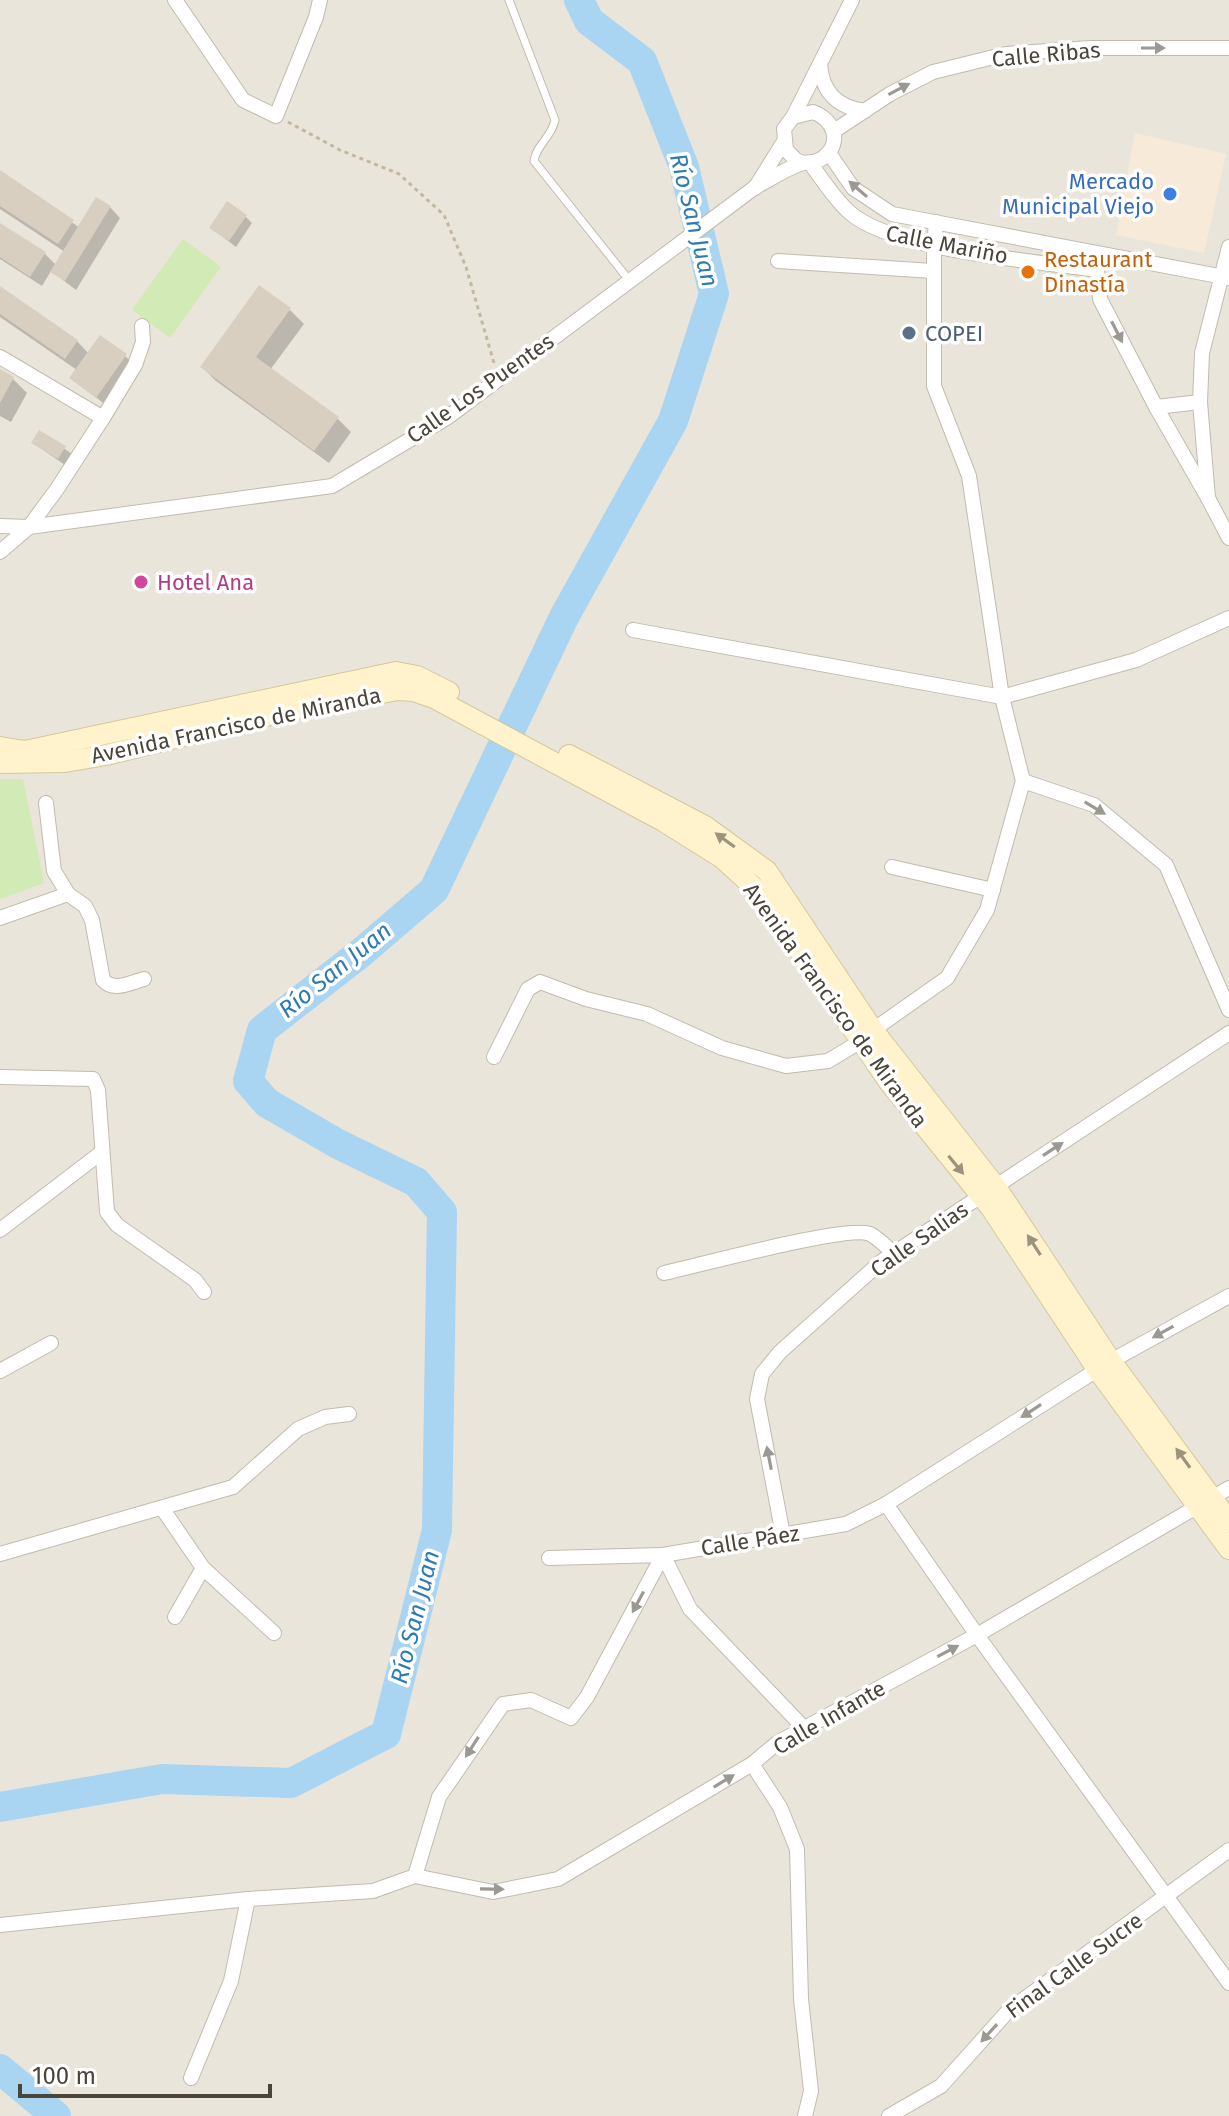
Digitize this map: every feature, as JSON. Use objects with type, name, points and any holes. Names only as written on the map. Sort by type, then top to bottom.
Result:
[{"type":"main road","name":"Avenida Francisco de Miranda","points":[[0,747],[25,751],[396,672],[417,676],[435,692],[578,768],[705,826],[767,871],[867,1035],[988,1191],[1104,1365],[1229,1521]]},
{"type":"main road","name":"Avenida Francisco de Miranda","points":[[0,763],[65,762],[291,710],[398,690],[435,692]]},
{"type":"main road","name":"Avenida Francisco de Miranda","points":[[1213,1498],[1229,1549]]},
{"type":"street","points":[[175,0],[243,100],[276,116],[320,0]]},
{"type":"street","points":[[754,188],[783,143],[784,129],[852,0]]},
{"type":"street","name":"Calle Ribas","points":[[834,131],[933,72],[1006,54],[1090,48],[1229,48]]},
{"type":"street","points":[[820,64],[821,79],[831,96],[852,109],[865,111]]},
{"type":"street","points":[[754,188],[806,163],[817,162],[833,146],[834,131],[826,119],[813,112],[799,113],[793,117]]},
{"type":"street","points":[[783,143],[790,156],[806,163]]},
{"type":"street","name":"Calle Mariño","points":[[829,153],[853,188],[892,214],[1226,278]]},
{"type":"street","name":"Calle Mariño","points":[[806,163],[848,212],[875,230],[934,246],[1097,270]]},
{"type":"street","name":"Calle Los Puentes","points":[[0,526],[29,527],[332,486],[448,417],[754,188]]},
{"type":"street","points":[[494,1057],[528,989],[540,982],[586,999],[647,1014],[722,1048],[786,1066],[828,1061],[947,978],[987,910],[1023,781],[1002,697],[969,476],[934,386],[933,271],[936,222]]},
{"type":"street","points":[[1208,498],[1200,402],[1202,353],[1226,278],[1229,247]]},
{"type":"street","points":[[1119,257],[1097,270],[1100,299],[1229,538]]},
{"type":"street","points":[[778,261],[933,271]]},
{"type":"street","points":[[0,552],[29,527],[103,418],[135,365],[143,342],[142,326]]},
{"type":"street","points":[[0,357],[103,418]]},
{"type":"street","points":[[1156,407],[1200,402]]},
{"type":"street","points":[[633,630],[1002,697],[1136,660],[1229,618]]},
{"type":"street","points":[[1023,781],[1094,805],[1166,865],[1229,1010]]},
{"type":"street","points":[[46,803],[54,871],[68,894],[85,906],[92,920],[103,980],[108,986],[115,987],[144,979]]},
{"type":"street","points":[[892,867],[993,890]]},
{"type":"street","points":[[0,918],[68,894]]},
{"type":"street","name":"Calle Salias","points":[[783,1535],[757,1399],[762,1374],[780,1352],[894,1254],[1229,1033]]},
{"type":"street","points":[[0,1077],[93,1079],[98,1090],[107,1212],[117,1225],[195,1280],[204,1292]]},
{"type":"street","points":[[0,1230],[102,1152]]},
{"type":"street","points":[[664,1273],[851,1231],[869,1233],[894,1254]]},
{"type":"street","name":"Calle Páez","points":[[549,1558],[663,1555],[846,1524],[886,1504],[1104,1365],[1229,1296]]},
{"type":"street","points":[[0,1371],[51,1343]]},
{"type":"street","points":[[0,1554],[233,1487],[298,1429],[325,1417],[349,1414]]},
{"type":"street","name":"Calle Infante","points":[[415,1876],[493,1892],[558,1879],[752,1764],[777,1743],[977,1635],[1213,1498]]},
{"type":"street","points":[[886,1504],[1229,1983]]},
{"type":"street","points":[[162,1508],[203,1568],[274,1633]]},
{"type":"street","points":[[663,1555],[690,1609],[804,1728]]},
{"type":"street","points":[[0,1925],[248,1899],[373,1891],[415,1876],[439,1797],[494,1715],[503,1704],[531,1700],[571,1718],[587,1697],[663,1555]]},
{"type":"street","points":[[175,1617],[203,1568]]},
{"type":"street","points":[[752,1764],[780,1807],[797,1849],[801,1999],[811,2091],[805,2116]]},
{"type":"street","name":"Final Calle Sucre","points":[[889,2116],[941,2086],[1009,2010],[1229,1850]]},
{"type":"street","points":[[191,2078],[231,1981],[248,1899]]},
{"type":"lane","points":[[509,0],[555,120],[551,135],[537,150],[534,161],[629,280]]},
{"type":"path","points":[[276,116],[340,150],[399,174],[444,215],[466,267],[498,379]]},
{"type":"shaded area","points":[[0,0],[1229,0],[1229,2116],[0,2116]]},
{"type":"shaded area","name":"Mercado Municipal Viejo","points":[[1135,133],[1226,154],[1204,253],[1116,235]]},
{"type":"green space","points":[[183,239],[221,267],[170,338],[132,310]]},
{"type":"green space","points":[[0,779],[23,779],[44,883],[0,899]]},
{"type":"building","points":[[0,170],[74,220],[58,244],[0,206]]},
{"type":"building","points":[[96,197],[111,206],[65,281],[50,272]]},
{"type":"building","points":[[227,201],[247,215],[229,241],[209,228]]},
{"type":"building","points":[[0,223],[46,252],[30,277],[0,257]]},
{"type":"building","points":[[259,285],[291,308],[256,357],[339,417],[314,451],[200,367]]},
{"type":"building","points":[[0,286],[78,340],[65,359],[0,314]]},
{"type":"building","points":[[100,335],[127,354],[96,398],[69,378]]},
{"type":"building","points":[[0,369],[14,377],[0,403]]},
{"type":"building","points":[[39,430],[66,446],[58,459],[31,443]]},
{"type":"waterway","name":"Río San Juan","points":[[0,1807],[162,1779],[291,1783],[386,1734],[437,1530],[442,1212],[416,1182],[338,1144],[267,1103],[248,1081],[262,1030],[362,952],[434,890],[564,617],[673,421],[714,294],[684,167],[642,61],[589,21],[579,0]]},
{"type":"waterway","name":"Río San Juan","points":[[0,2069],[56,2116]]},
{"type":"place","name":"Mercado Municipal Viejo","points":[[1170,194]]},
{"type":"place","name":"Restaurant Dinastía","points":[[1028,272]]},
{"type":"place","name":"COPEI","points":[[909,333]]},
{"type":"place","name":"Hotel Ana","points":[[141,582]]}]
